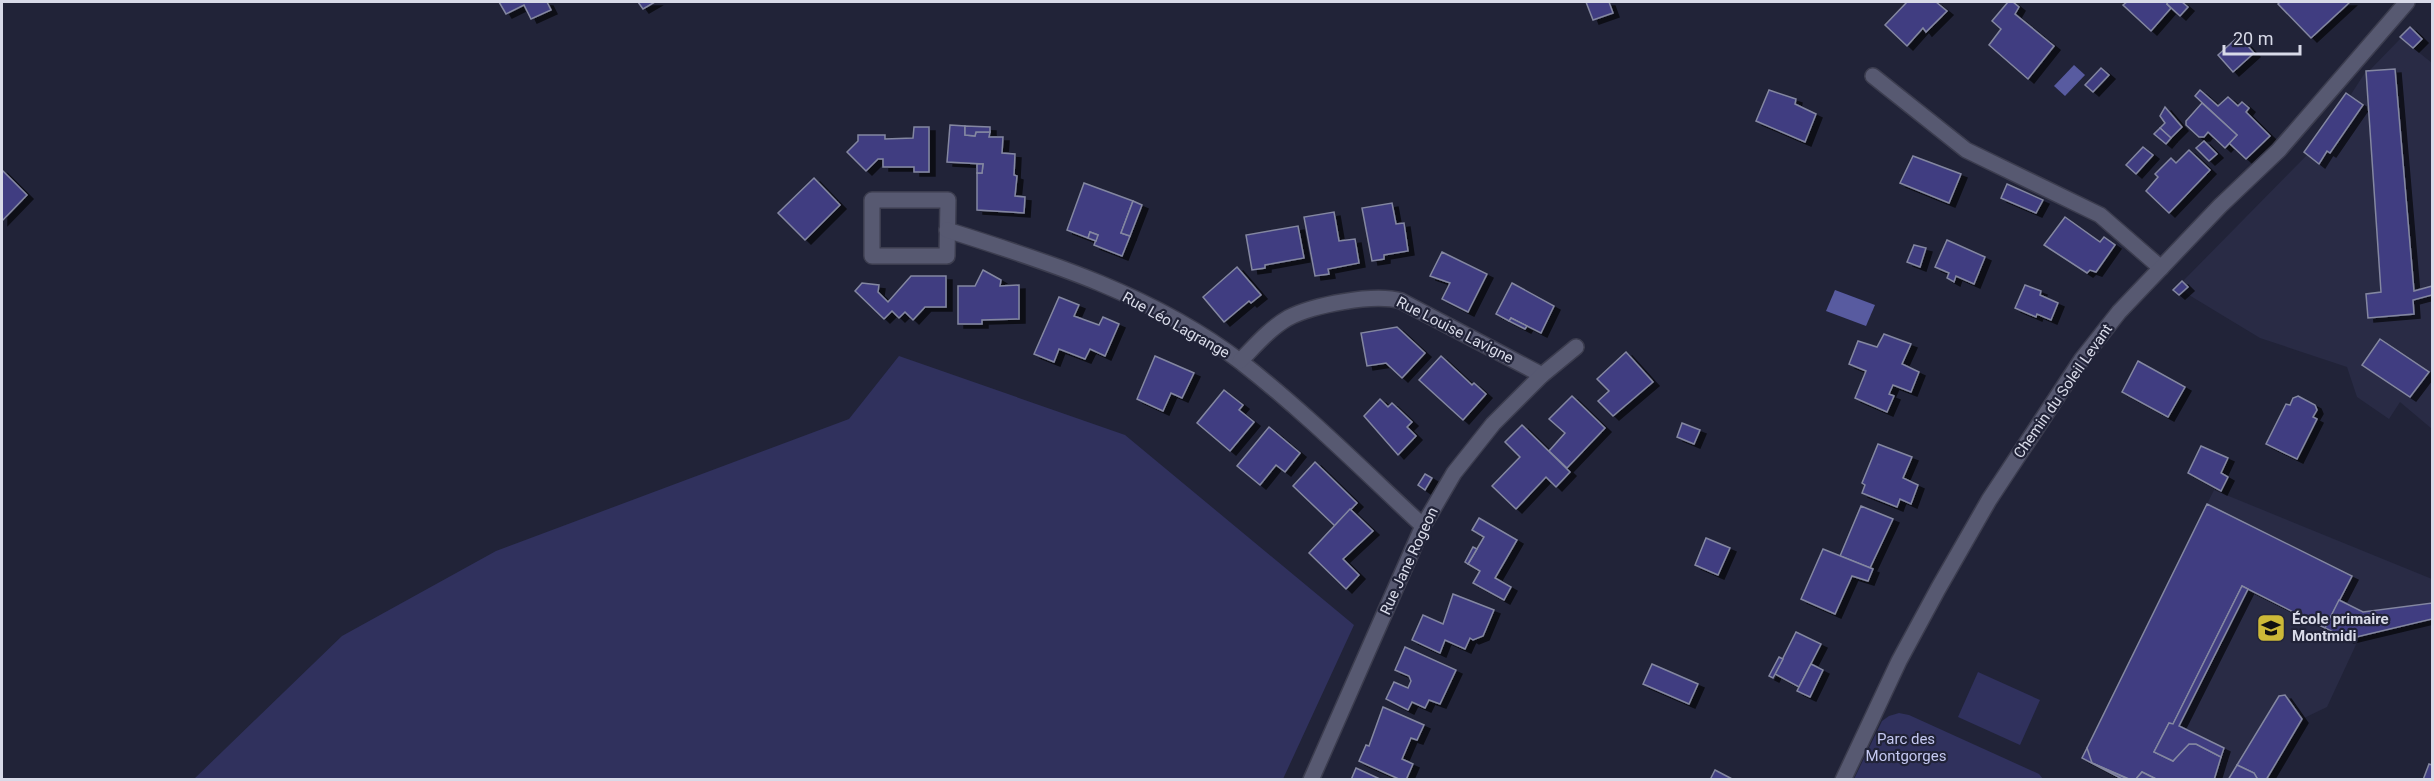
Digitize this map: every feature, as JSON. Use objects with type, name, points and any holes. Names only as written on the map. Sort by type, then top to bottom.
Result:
[{"type":"street","name":"Chemin du Soleil Levant","points":[[1843,780],[1899,661],[1989,500],[2082,359],[2119,312],[2220,206],[2278,150],[2407,2]]},
{"type":"street","points":[[1873,76],[1966,150],[2100,215],[2161,268]]},
{"type":"street","points":[[872,200],[948,200],[947,230],[947,256],[872,256],[872,200]]},
{"type":"street","name":"Rue Léo Lagrange","points":[[947,230],[1023,254],[1092,280],[1153,309],[1203,337],[1240,361],[1305,415],[1423,526]]},
{"type":"street","name":"Rue Louise Lavigne","points":[[1240,361],[1272,329],[1288,318],[1308,310],[1367,298],[1388,297],[1401,301],[1542,375]]},
{"type":"street","name":"Rue Jane Rogeon","points":[[1311,780],[1423,526],[1454,473],[1493,424],[1542,375],[1576,347]]},
{"type":"shaded area","points":[[2401,38],[2432,63],[2432,429],[2400,402],[2389,419],[2357,397],[2347,367],[2260,338],[2184,292],[2188,287],[2183,281],[2307,155],[2304,152],[2346,93],[2350,96],[2366,71],[2369,71]]},
{"type":"shaded area","name":"École primaire Montmidi","points":[[2214,490],[2432,579],[2432,619],[2360,636],[2327,707],[2302,719],[2266,779],[2124,779],[2082,758]]},
{"type":"green space","points":[[899,356],[1125,435],[1354,625],[1283,779],[194,779],[342,636],[496,551],[849,419]]},
{"type":"green space","points":[[1978,672],[2040,700],[2020,745],[1958,717]]},
{"type":"green space","name":"Parc des Montgorges","points":[[1899,713],[1909,715],[2039,774],[2043,779],[1854,779],[1882,721]]},
{"type":"water","points":[[2074,65],[2085,75],[2065,96],[2054,86]]},
{"type":"water","points":[[1835,290],[1875,305],[1866,326],[1826,311]]},
{"type":"building","points":[[499,2],[547,2],[551,10],[531,19],[524,5],[506,14]]},
{"type":"building","points":[[638,2],[655,2],[643,9]]},
{"type":"building","points":[[1586,2],[1609,2],[1613,13],[1593,20]]},
{"type":"building","points":[[1907,2],[1936,2],[1947,11],[1926,32],[1923,28],[1907,46],[1885,25]]},
{"type":"building","points":[[2008,2],[2013,2],[2019,7],[2015,14],[2054,46],[2028,79],[1989,45],[2001,29],[1992,21]]},
{"type":"building","points":[[2127,2],[2168,2],[2171,8],[2151,31],[2123,5]]},
{"type":"building","points":[[2168,2],[2182,2],[2188,7],[2180,16],[2167,4]]},
{"type":"building","points":[[2280,2],[2350,2],[2311,38],[2278,4]]},
{"type":"building","points":[[2410,27],[2422,39],[2413,48],[2400,37]]},
{"type":"building","points":[[2239,36],[2254,53],[2233,72],[2218,55]]},
{"type":"building","points":[[2101,68],[2109,75],[2093,92],[2085,85]]},
{"type":"building","points":[[2395,69],[2414,291],[2432,286],[2432,295],[2413,300],[2414,314],[2368,318],[2366,294],[2381,292],[2366,71]]},
{"type":"building","points":[[1769,90],[1796,99],[1795,104],[1816,114],[1805,142],[1756,121]]},
{"type":"building","points":[[2200,90],[2218,106],[2228,97],[2238,106],[2242,102],[2249,108],[2246,112],[2270,136],[2246,159],[2229,143],[2237,135],[2195,96]]},
{"type":"building","points":[[2346,93],[2363,105],[2330,153],[2327,151],[2319,164],[2304,152]]},
{"type":"building","points":[[2202,103],[2237,135],[2225,148],[2208,132],[2204,137],[2199,137],[2186,125],[2186,121]]},
{"type":"building","points":[[2165,107],[2182,127],[2171,138],[2160,128],[2165,123],[2160,116]]},
{"type":"building","points":[[950,125],[965,126],[965,135],[975,136],[976,132],[990,132],[989,137],[1003,137],[1002,153],[1015,154],[1014,175],[1017,176],[1015,196],[1025,197],[1024,213],[977,210],[977,173],[982,173],[983,164],[947,162]]},
{"type":"building","points":[[965,126],[990,127],[990,132],[976,132],[975,136],[965,135]]},
{"type":"building","points":[[914,127],[929,127],[929,172],[914,172],[914,167],[883,167],[883,159],[878,159],[866,171],[847,152],[858,141],[858,135],[885,135],[885,139],[913,138]]},
{"type":"building","points":[[2160,128],[2171,138],[2166,144],[2154,134]]},
{"type":"building","points":[[2204,141],[2217,154],[2209,161],[2196,148]]},
{"type":"building","points":[[2143,147],[2153,155],[2136,174],[2126,165]]},
{"type":"building","points":[[2189,150],[2210,170],[2169,213],[2146,191],[2158,177],[2155,174],[2171,158],[2176,163]]},
{"type":"building","points":[[1913,156],[1961,174],[1949,203],[1900,183]]},
{"type":"building","points":[[977,164],[983,164],[982,173],[977,173]]},
{"type":"building","points":[[2,170],[27,195],[2,221]]},
{"type":"building","points":[[814,178],[840,205],[805,240],[778,213]]},
{"type":"building","points":[[1084,183],[1133,201],[1121,233],[1130,236],[1122,256],[1094,245],[1098,235],[1090,232],[1088,238],[1067,230]]},
{"type":"building","points":[[2007,184],[2043,200],[2036,213],[2001,198]]},
{"type":"building","points":[[1133,201],[1142,205],[1130,236],[1121,233]]},
{"type":"building","points":[[1392,203],[1396,224],[1404,223],[1408,251],[1384,255],[1384,259],[1372,261],[1362,208]]},
{"type":"building","points":[[1334,212],[1339,241],[1355,239],[1359,263],[1328,269],[1329,274],[1315,276],[1304,217]]},
{"type":"building","points":[[2065,217],[2100,242],[2104,237],[2115,245],[2096,272],[2090,270],[2087,273],[2044,245]]},
{"type":"building","points":[[1298,226],[1304,258],[1265,265],[1265,268],[1252,270],[1246,235]]},
{"type":"building","points":[[1090,232],[1098,235],[1096,241],[1088,238]]},
{"type":"building","points":[[1947,240],[1985,257],[1974,284],[1956,276],[1954,282],[1947,278],[1949,273],[1935,267]]},
{"type":"building","points":[[1914,245],[1926,248],[1920,267],[1907,262]]},
{"type":"building","points":[[1442,252],[1487,274],[1468,312],[1442,299],[1450,283],[1430,276]]},
{"type":"building","points":[[1237,267],[1261,295],[1251,303],[1249,301],[1224,322],[1203,297]]},
{"type":"building","points":[[983,270],[1001,280],[1000,286],[1019,285],[1019,319],[982,320],[982,324],[958,324],[958,286],[975,286]]},
{"type":"building","points":[[911,276],[946,276],[946,307],[925,307],[913,320],[905,312],[899,318],[892,311],[884,319],[855,291],[862,283],[879,285],[878,292],[888,302]]},
{"type":"building","points":[[2182,281],[2188,287],[2179,295],[2173,290]]},
{"type":"building","points":[[1512,283],[1554,306],[1541,333],[1511,318],[1509,321],[1496,314]]},
{"type":"building","points":[[2025,285],[2041,291],[2040,295],[2058,303],[2051,320],[2037,314],[2036,317],[2015,308]]},
{"type":"building","points":[[1059,297],[1079,305],[1074,316],[1099,325],[1103,317],[1119,324],[1105,356],[1090,349],[1085,359],[1059,349],[1054,362],[1034,354]]},
{"type":"building","points":[[1511,318],[1527,326],[1525,329],[1509,321]]},
{"type":"building","points":[[1397,327],[1425,353],[1402,378],[1386,363],[1367,366],[1361,333]]},
{"type":"building","points":[[1884,334],[1911,344],[1902,364],[1919,372],[1911,392],[1893,385],[1889,394],[1894,396],[1887,412],[1855,398],[1866,371],[1849,364],[1858,341],[1877,347]]},
{"type":"building","points":[[2380,339],[2429,372],[2410,397],[2362,365]]},
{"type":"building","points":[[1626,352],[1653,382],[1613,416],[1598,401],[1609,391],[1597,379]]},
{"type":"building","points":[[1155,356],[1194,373],[1182,398],[1171,393],[1163,411],[1137,399]]},
{"type":"building","points":[[1441,356],[1472,385],[1474,383],[1486,394],[1463,420],[1419,380]]},
{"type":"building","points":[[2138,361],[2185,387],[2168,417],[2122,392]]},
{"type":"building","points":[[1224,390],[1243,405],[1239,410],[1254,422],[1230,451],[1197,423]]},
{"type":"building","points":[[1572,396],[1605,428],[1567,468],[1549,451],[1565,433],[1549,419]]},
{"type":"building","points":[[2298,396],[2315,405],[2317,410],[2313,417],[2317,419],[2297,459],[2266,444],[2286,404],[2290,405],[2293,398]]},
{"type":"building","points":[[1380,399],[1388,407],[1392,403],[1412,422],[1407,427],[1416,436],[1398,455],[1364,416]]},
{"type":"building","points":[[1682,423],[1700,430],[1694,444],[1677,437]]},
{"type":"building","points":[[1522,425],[1570,472],[1556,487],[1546,477],[1516,509],[1492,486],[1520,457],[1505,442]]},
{"type":"building","points":[[1269,427],[1300,453],[1285,472],[1276,465],[1260,485],[1237,466]]},
{"type":"building","points":[[1878,444],[1912,457],[1903,478],[1918,485],[1911,504],[1900,499],[1897,507],[1862,493],[1865,485],[1862,483]]},
{"type":"building","points":[[2201,446],[2228,458],[2221,473],[2228,477],[2221,491],[2188,473]]},
{"type":"building","points":[[1315,462],[1357,503],[1335,526],[1293,486]]},
{"type":"building","points":[[1425,474],[1432,478],[1425,490],[1418,485]]},
{"type":"building","points":[[2207,504],[2352,576],[2325,628],[2242,586],[2173,724],[2169,723],[2154,752],[2173,761],[2184,747],[2196,744],[2221,757],[2214,780],[2158,780],[2142,772],[2136,779],[2129,779],[2092,763],[2087,757],[2087,748]]},
{"type":"building","points":[[1861,506],[1893,519],[1870,568],[1840,556]]},
{"type":"building","points":[[1350,509],[1373,531],[1343,559],[1359,575],[1346,589],[1309,553]]},
{"type":"building","points":[[1479,518],[1517,540],[1495,578],[1511,587],[1504,600],[1473,583],[1480,571],[1468,564],[1484,537],[1472,530]]},
{"type":"building","points":[[1706,538],[1730,548],[1718,575],[1695,565]]},
{"type":"building","points":[[1473,547],[1477,549],[1468,564],[1465,562]]},
{"type":"building","points":[[1823,549],[1873,569],[1868,581],[1852,576],[1835,614],[1801,599]]},
{"type":"building","points":[[2242,586],[2248,589],[2179,726],[2224,748],[2221,757],[2196,744],[2189,744],[2173,761],[2154,752],[2169,723],[2173,724]]},
{"type":"building","points":[[1453,594],[1494,610],[1483,636],[1473,640],[1470,638],[1465,649],[1445,640],[1440,653],[1412,640],[1423,615],[1443,624]]},
{"type":"building","points":[[2339,600],[2363,612],[2432,603],[2432,619],[2348,639],[2325,628]]},
{"type":"building","points":[[1796,632],[1821,644],[1799,687],[1775,674]]},
{"type":"building","points":[[1405,647],[1456,670],[1440,704],[1429,700],[1425,708],[1412,702],[1408,710],[1386,699],[1394,682],[1408,688],[1411,681],[1409,676],[1395,670]]},
{"type":"building","points":[[1779,657],[1783,659],[1773,678],[1769,676]]},
{"type":"building","points":[[1652,664],[1698,684],[1689,704],[1643,684]]},
{"type":"building","points":[[1811,664],[1823,670],[1810,697],[1797,691]]},
{"type":"building","points":[[2285,695],[2302,719],[2266,780],[2258,780],[2254,773],[2237,765],[2279,696]]},
{"type":"building","points":[[1383,707],[1424,725],[1417,740],[1411,738],[1402,759],[1413,764],[1406,780],[1401,780],[1359,761],[1366,745],[1369,746]]},
{"type":"building","points":[[2087,748],[2092,763],[2130,780],[2124,780],[2082,758]]},
{"type":"building","points":[[2429,764],[2432,765],[2432,780],[2423,780]]},
{"type":"building","points":[[2237,765],[2254,773],[2258,780],[2228,780]]},
{"type":"building","points":[[1356,768],[1382,780],[1351,780]]},
{"type":"building","points":[[1715,770],[1734,780],[1710,780]]},
{"type":"building","points":[[2142,772],[2158,780],[2135,780]]},
{"type":"place","name":"École primaire Montmidi","points":[[2271,628]]}]
